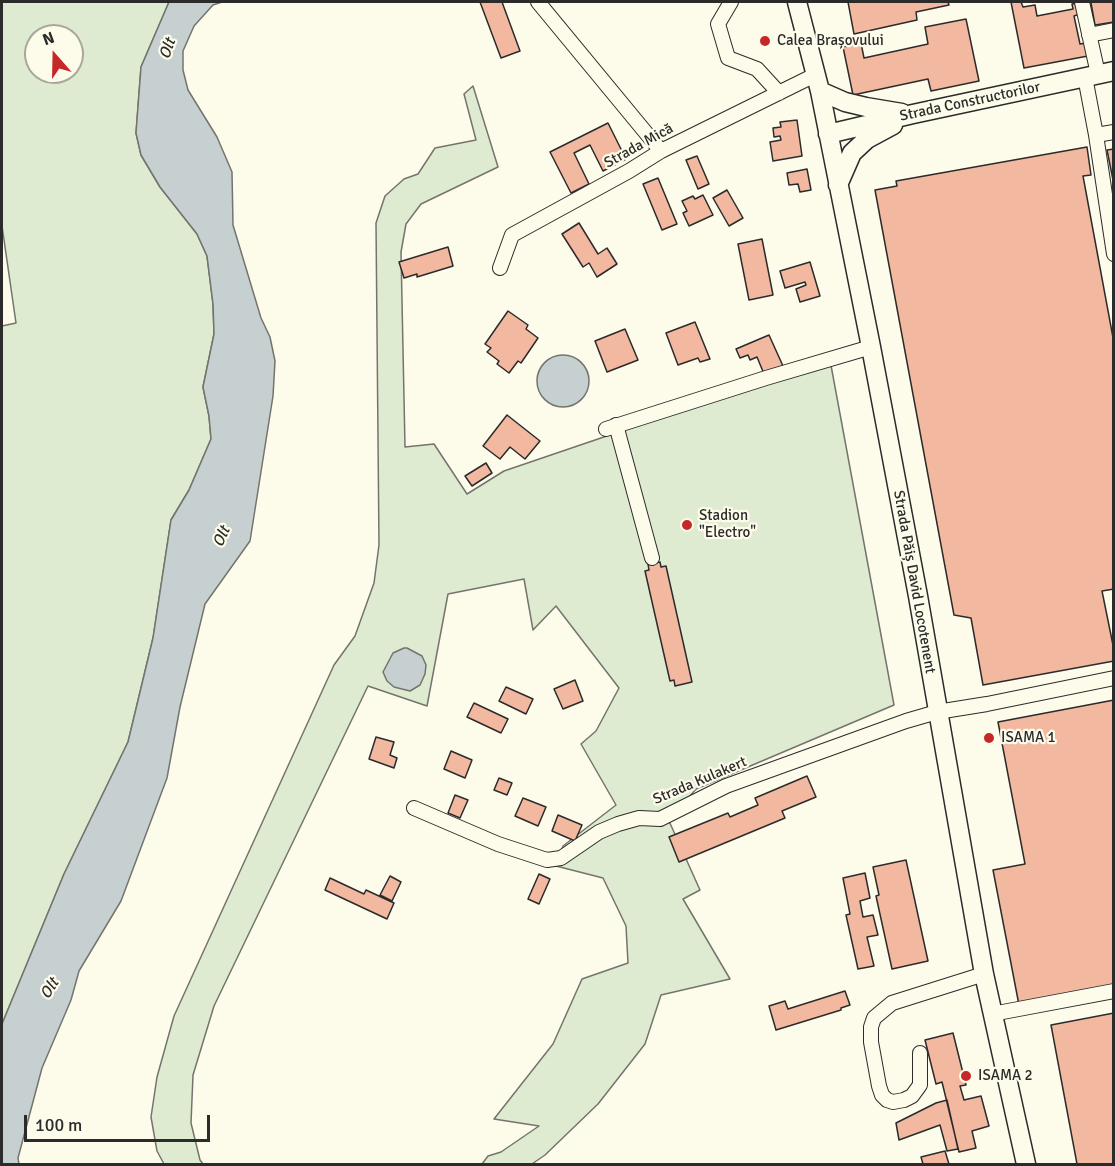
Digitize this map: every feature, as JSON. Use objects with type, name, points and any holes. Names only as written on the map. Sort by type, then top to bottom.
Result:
[{"type":"main road","name":"Strada Păiș David Locotenent","points":[[797,2],[818,83],[871,347],[918,596],[984,974],[1026,1164]]},
{"type":"main road","name":"Strada Constructorilor","points":[[828,134],[1099,74]]},
{"type":"main road","points":[[818,83],[845,102],[866,108],[912,114]]},
{"type":"main road","points":[[838,185],[852,153],[867,139],[912,114]]},
{"type":"street","points":[[538,2],[661,151]]},
{"type":"street","points":[[730,2],[717,24],[728,58],[757,69],[779,93]]},
{"type":"street","points":[[1082,2],[1099,74],[1096,135],[1113,254]]},
{"type":"street","points":[[1089,35],[1113,30]]},
{"type":"street","name":"Strada Mică","points":[[500,268],[512,235],[661,151],[779,93],[818,83]]},
{"type":"street","points":[[1096,135],[1113,132]]},
{"type":"street","points":[[652,558],[611,427],[871,347]]},
{"type":"street","name":"Strada Kulakert","points":[[414,808],[498,844],[548,860],[561,858],[598,832],[639,819],[660,819],[726,786],[881,729],[937,711],[987,704],[1113,678]]},
{"type":"street","points":[[920,1053],[920,1085],[912,1096],[904,1100],[893,1102],[887,1100],[882,1095],[879,1086],[871,1042],[871,1027],[874,1018],[892,1003],[984,974]]},
{"type":"street","points":[[992,1014],[1113,991]]},
{"type":"green space","points":[[2,2],[169,2],[141,67],[136,133],[141,155],[160,187],[197,234],[207,256],[214,334],[203,387],[211,439],[189,490],[171,520],[153,638],[128,742],[64,874],[2,1024],[2,326],[16,323],[2,226]]},
{"type":"green space","points":[[473,86],[498,167],[421,204],[406,224],[401,252],[405,447],[434,444],[467,494],[504,471],[830,360],[894,705],[696,789],[669,821],[700,890],[683,899],[730,979],[661,995],[645,1044],[598,1104],[545,1155],[532,1164],[482,1164],[488,1156],[501,1152],[539,1126],[494,1119],[553,1044],[582,979],[628,963],[626,926],[603,878],[556,866],[563,846],[616,805],[581,744],[596,731],[619,688],[556,606],[533,630],[524,579],[448,594],[427,706],[368,686],[214,1006],[193,1075],[191,1123],[203,1164],[164,1164],[157,1151],[151,1117],[157,1077],[174,1016],[334,665],[355,636],[374,583],[379,545],[376,223],[385,196],[404,179],[418,174],[435,148],[476,140],[464,94]]},
{"type":"water","name":"Olt","points":[[169,2],[222,2],[213,5],[194,26],[183,51],[183,70],[188,90],[217,137],[232,172],[233,225],[261,318],[270,337],[275,361],[273,396],[250,541],[205,604],[180,707],[167,778],[121,901],[79,971],[71,1000],[42,1068],[18,1158],[19,1164],[2,1164],[2,1024],[64,874],[128,742],[153,638],[171,520],[189,490],[211,439],[203,387],[214,334],[207,256],[197,234],[160,187],[141,155],[136,133],[141,67]]},
{"type":"water","points":[[558,355],[568,355],[582,362],[589,381],[582,400],[568,407],[558,407],[548,403],[541,396],[537,386],[537,376],[541,366],[548,359]]},
{"type":"water","points":[[404,648],[422,656],[426,665],[420,685],[410,691],[394,687],[387,681],[383,672],[393,653]]},
{"type":"building","points":[[480,2],[502,2],[520,51],[501,58]]},
{"type":"building","points":[[848,2],[948,2],[949,5],[916,12],[917,20],[854,34]]},
{"type":"building","points":[[1011,2],[1021,2],[1023,7],[1035,5],[1037,16],[1073,9],[1072,4],[1078,3],[1080,14],[1074,16],[1080,44],[1086,43],[1088,56],[1024,68]]},
{"type":"building","points":[[1085,2],[1114,2],[1114,22],[1095,25],[1091,3],[1085,4]]},
{"type":"building","points":[[966,19],[979,81],[931,91],[928,79],[853,95],[843,47],[861,43],[864,58],[928,44],[925,27]]},
{"type":"building","points":[[797,120],[802,156],[773,161],[770,142],[781,140],[780,136],[774,137],[773,128],[781,127],[780,122]]},
{"type":"building","points":[[608,123],[626,159],[603,171],[590,145],[574,153],[589,184],[571,193],[550,152]]},
{"type":"building","points":[[1087,147],[1091,175],[1083,176],[1114,343],[1114,589],[1102,591],[1114,650],[1114,661],[983,685],[971,618],[954,615],[875,190],[897,186],[896,181]]},
{"type":"building","points":[[1114,149],[1114,185],[1107,150]]},
{"type":"building","points":[[697,156],[709,184],[698,189],[686,160]]},
{"type":"building","points":[[807,169],[811,190],[800,192],[798,184],[789,185],[787,173]]},
{"type":"building","points":[[658,178],[677,224],[662,230],[643,184]]},
{"type":"building","points":[[727,190],[743,218],[729,226],[713,198]]},
{"type":"building","points":[[703,195],[713,215],[689,226],[683,213],[687,211],[682,201]]},
{"type":"building","points":[[579,223],[598,254],[607,248],[617,264],[597,277],[589,263],[583,267],[562,234]]},
{"type":"building","points":[[762,239],[773,295],[749,300],[738,244]]},
{"type":"building","points":[[448,247],[453,266],[417,277],[417,274],[404,278],[399,262]]},
{"type":"building","points":[[810,262],[820,296],[800,302],[796,289],[806,285],[805,282],[785,288],[780,271]]},
{"type":"building","points":[[508,311],[528,325],[526,329],[538,338],[521,363],[518,361],[509,373],[487,352],[491,348],[485,344]]},
{"type":"building","points":[[695,322],[710,359],[700,362],[698,358],[678,365],[666,333]]},
{"type":"building","points":[[625,329],[638,360],[607,372],[595,341]]},
{"type":"building","points":[[769,335],[783,366],[764,374],[757,357],[750,360],[748,355],[740,358],[736,349]]},
{"type":"building","points":[[507,415],[540,441],[525,459],[510,447],[500,459],[483,446]]},
{"type":"building","points":[[486,463],[492,473],[472,486],[465,476]]},
{"type":"building","points":[[660,562],[661,567],[666,566],[692,682],[675,686],[674,680],[670,681],[645,571],[649,570],[648,564]]},
{"type":"building","points":[[575,680],[583,701],[563,709],[554,689]]},
{"type":"building","points":[[506,687],[533,699],[526,714],[499,701]]},
{"type":"building","points":[[1114,700],[1114,987],[1019,1005],[993,870],[1025,864],[998,722]]},
{"type":"building","points":[[474,703],[508,719],[501,733],[467,717]]},
{"type":"building","points":[[376,737],[394,742],[390,755],[397,758],[394,768],[369,759]]},
{"type":"building","points":[[451,751],[472,760],[465,778],[444,769]]},
{"type":"building","points":[[807,776],[816,797],[782,811],[785,818],[679,862],[669,837],[728,813],[730,817],[758,805],[755,798]]},
{"type":"building","points":[[499,778],[512,783],[507,795],[494,790]]},
{"type":"building","points":[[455,795],[468,800],[460,818],[448,813]]},
{"type":"building","points":[[523,798],[546,807],[538,826],[515,816]]},
{"type":"building","points":[[558,815],[582,825],[575,841],[552,831]]},
{"type":"building","points":[[906,860],[928,961],[892,969],[876,896],[879,895],[873,867]]},
{"type":"building","points":[[865,873],[870,898],[860,901],[863,917],[873,915],[878,935],[867,937],[874,966],[858,969],[846,915],[850,914],[843,878]]},
{"type":"building","points":[[539,874],[550,879],[539,904],[528,899]]},
{"type":"building","points":[[390,876],[401,882],[392,901],[380,895]]},
{"type":"building","points":[[330,878],[364,894],[366,890],[394,903],[387,919],[325,890]]},
{"type":"building","points":[[845,991],[850,1005],[841,1010],[776,1030],[769,1006],[785,1001],[788,1009]]},
{"type":"building","points":[[1114,1013],[1114,1164],[1077,1164],[1051,1025]]},
{"type":"building","points":[[953,1033],[966,1085],[960,1086],[964,1100],[981,1096],[989,1126],[972,1131],[976,1148],[959,1152],[942,1082],[936,1084],[925,1040]]},
{"type":"building","points":[[947,1100],[958,1149],[947,1151],[940,1125],[899,1140],[896,1123]]},
{"type":"building","points":[[945,1151],[949,1164],[923,1164],[921,1157]]},
{"type":"place","name":"Calea Brașovului","points":[[765,41]]},
{"type":"place","name":"Stadion \"Electro\"","points":[[687,525]]},
{"type":"place","name":"ISAMA 1","points":[[989,738]]},
{"type":"place","name":"ISAMA 2","points":[[966,1076]]}]
